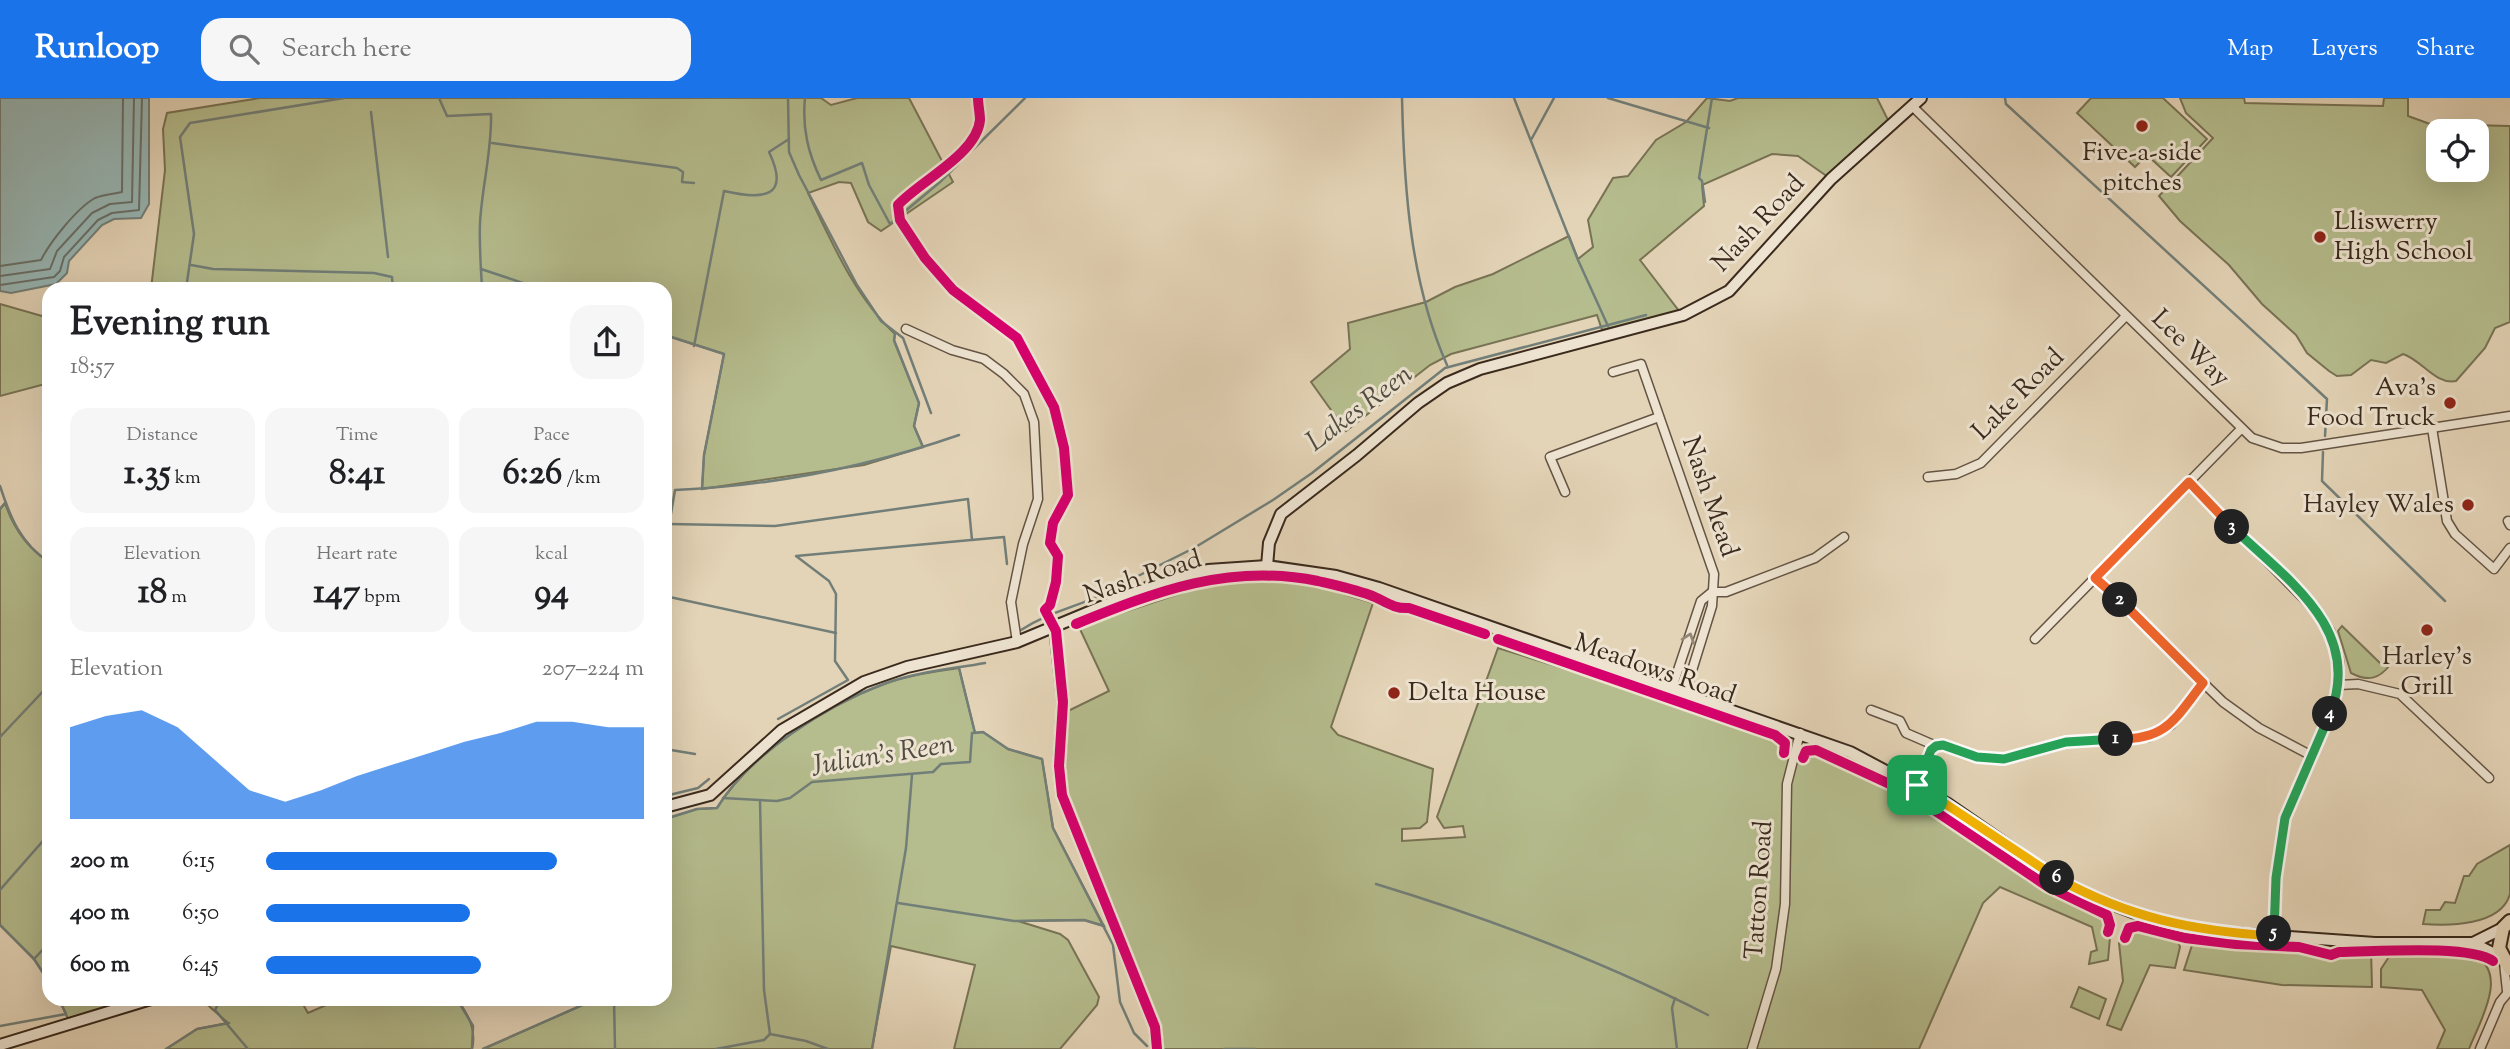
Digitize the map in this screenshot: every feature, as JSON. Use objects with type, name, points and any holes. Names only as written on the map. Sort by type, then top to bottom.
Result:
[{"type":"main road","points":[[2505,964],[2499,938],[2507,925]]},
{"type":"street","name":"Lee Way","points":[[1917,102],[2126,316],[2252,438],[2282,448],[2510,416]]},
{"type":"street","name":"Nash Road","points":[[672,805],[710,795],[782,730],[864,682],[907,667],[1017,642],[1179,577],[1218,569],[1267,566],[1269,543],[1281,514],[1418,403],[1447,383],[1480,369],[1683,315],[1729,291],[1837,173],[1917,102]]},
{"type":"street","name":"Lake Road","points":[[1928,477],[1956,474],[1981,463],[2126,316]]},
{"type":"street","points":[[906,329],[952,350],[984,359],[1024,394],[1034,422],[1038,499],[1023,544],[1011,602],[1017,642]]},
{"type":"street","name":"Nash Mead","points":[[1613,372],[1641,364],[1712,558],[1712,606],[1685,693]]},
{"type":"street","name":"Nash Mead","points":[[1565,492],[1550,457],[1660,417]]},
{"type":"street","points":[[2432,428],[2447,521],[2455,534],[2494,569],[2510,548]]},
{"type":"street","points":[[2035,639],[2241,429]]},
{"type":"street","points":[[2189,482],[2321,616],[2336,647],[2339,685],[2334,705],[2293,796],[2281,835],[2274,936]]},
{"type":"street","name":"Nash Mead","points":[[1672,688],[1701,601],[1712,592],[1726,592],[1815,558],[1844,537]]},
{"type":"street","name":"Meadows Road","points":[[1267,566],[1325,574],[1379,588],[1800,733],[1917,785],[2049,874],[2088,895],[2153,920],[2217,932],[2375,943],[2473,943],[2507,925]]},
{"type":"street","points":[[2095,578],[2241,717],[2312,756]]},
{"type":"street","points":[[1055,628],[1063,702],[1059,766],[1062,795],[1155,1027],[1157,1049]]},
{"type":"street","points":[[1917,785],[1931,750],[1936,746],[1943,745],[1977,757],[2004,759],[2066,742],[2149,737],[2171,724],[2203,683]]},
{"type":"street","points":[[2339,685],[2358,684],[2400,694],[2489,778]]},
{"type":"street","points":[[1871,710],[1900,721],[1906,733],[1936,746]]},
{"type":"street","name":"Tatton Road","points":[[1752,1049],[1776,969],[1785,904],[1787,784],[1800,733]]},
{"type":"street","name":"Meadows Road","points":[[2473,943],[2505,964]]},
{"type":"street","points":[[2480,1049],[2509,990],[2505,964]]},
{"type":"street","points":[[0,1045],[128,1006]]},
{"type":"green space","points":[[260,98],[821,98],[831,105],[857,98],[909,98],[953,182],[881,231],[868,222],[851,183],[839,182],[808,193],[856,286],[895,334],[894,341],[919,403],[914,426],[923,447],[864,465],[702,489],[704,455],[724,354],[672,337],[672,282],[152,282],[165,170],[163,129],[167,113]]},
{"type":"green space","points":[[1707,98],[1730,101],[1738,98],[1877,98],[1888,120],[1828,177],[1798,156],[1772,154],[1702,185],[1704,206],[1640,260],[1679,311],[1602,330],[1597,315],[1451,354],[1430,365],[1346,431],[1311,382],[1350,349],[1348,323],[1426,302],[1455,287],[1493,274],[1569,236],[1578,259],[1593,247],[1588,220],[1613,178],[1628,176],[1656,140],[1686,122]]},
{"type":"green space","name":"Five-a-side pitches","points":[[2091,98],[2163,98],[2207,139],[2171,177],[2147,155],[2135,167],[2077,113]]},
{"type":"green space","name":"Lliswerry High School","points":[[2180,98],[2244,98],[2245,103],[2383,106],[2384,98],[2408,98],[2408,116],[2426,123],[2426,182],[2489,182],[2489,125],[2510,126],[2510,322],[2495,328],[2485,348],[2456,381],[2435,376],[2403,354],[2386,363],[2371,360],[2351,375],[2337,376],[2307,353],[2296,335],[2262,304],[2229,265],[2180,221],[2159,196],[2213,138],[2186,113]]},
{"type":"green space","points":[[0,304],[42,316],[42,385],[0,396]]},
{"type":"green space","points":[[5,503],[22,536],[42,556],[42,971],[34,959],[0,925],[0,509]]},
{"type":"green space","points":[[1266,579],[1311,584],[1373,603],[1331,727],[1338,735],[1433,769],[1427,822],[1420,828],[1402,829],[1402,841],[1465,837],[1463,826],[1444,828],[1437,817],[1498,648],[1787,738],[1784,758],[1808,761],[1810,755],[1817,753],[1913,799],[1997,856],[2028,881],[2105,916],[2108,923],[2105,934],[2110,937],[2108,960],[2089,964],[2091,952],[2097,950],[2092,927],[2000,887],[1983,903],[1919,1049],[1161,1049],[1161,1033],[1114,907],[1064,792],[1066,712],[1109,691],[1079,627],[1209,584]]},
{"type":"green space","points":[[2342,626],[2381,664],[2390,665],[2386,670],[2373,678],[2363,678],[2351,673],[2338,631]]},
{"type":"green space","points":[[959,668],[975,733],[983,732],[1008,749],[1042,759],[1053,828],[1104,926],[1084,920],[1018,921],[1060,934],[1068,940],[1099,997],[1097,1005],[1060,1049],[954,1049],[975,965],[891,946],[872,1049],[483,1049],[580,1006],[672,1006],[672,817],[697,809],[717,808],[749,769],[791,734],[862,693],[921,674]]},
{"type":"green space","points":[[2510,845],[2510,894],[2505,905],[2485,918],[2472,922],[2423,924],[2426,910],[2440,910],[2445,902],[2455,903],[2464,876],[2469,876],[2477,864]]},
{"type":"green space","points":[[2139,929],[2177,938],[2180,947],[2175,968],[2150,965],[2121,1030],[2107,1025],[2123,981],[2119,943]]},
{"type":"green space","points":[[2195,936],[2286,939],[2368,947],[2371,949],[2372,987],[2282,985],[2184,970]]},
{"type":"green space","points":[[2394,949],[2473,955],[2484,963],[2490,973],[2489,998],[2469,1049],[2437,1049],[2445,1030],[2422,990],[2381,987],[2381,969]]},
{"type":"green space","points":[[2079,987],[2106,999],[2099,1019],[2071,1007]]},
{"type":"green space","points":[[62,1006],[111,1006],[68,1019]]},
{"type":"green space","points":[[209,1006],[304,1006],[308,1013],[324,1006],[462,1006],[471,1022],[473,1042],[472,1049],[166,1049],[197,1029],[228,1023]]},
{"type":"water","points":[[0,98],[149,98],[149,204],[141,218],[114,219],[102,225],[69,261],[67,273],[58,282],[42,282],[42,287],[11,293],[0,291]]},
{"type":"waterway","points":[[187,282],[194,234],[180,137],[190,123],[344,98]]},
{"type":"waterway","points":[[439,98],[447,116],[491,114],[480,223],[482,282]]},
{"type":"waterway","points":[[788,98],[789,152],[799,175],[857,285],[881,321],[903,338],[931,413]]},
{"type":"waterway","points":[[805,98],[807,140],[821,180],[862,163],[869,185],[890,224],[940,182],[1025,98]]},
{"type":"waterway","points":[[1402,98],[1411,234],[1425,301],[1447,365]]},
{"type":"waterway","points":[[1514,98],[1578,260],[1608,326]]},
{"type":"waterway","points":[[1531,140],[1554,98]]},
{"type":"waterway","points":[[1608,98],[1709,128]]},
{"type":"waterway","points":[[1705,202],[1702,181],[1699,178],[1712,98]]},
{"type":"waterway","points":[[2005,98],[2006,104],[2327,399],[2325,436]]},
{"type":"waterway","points":[[371,112],[388,257]]},
{"type":"waterway","points":[[694,346],[724,191],[751,195],[769,192],[775,187],[777,179],[769,152],[789,139]]},
{"type":"waterway","points":[[492,143],[677,168],[683,172],[682,182],[694,183]]},
{"type":"waterway","points":[[191,265],[213,269],[374,273],[392,277],[392,282]]},
{"type":"waterway","points":[[481,269],[520,282]]},
{"type":"waterway","name":"Lakes Reen","points":[[1120,585],[1194,548],[1273,500],[1312,473],[1445,368],[1646,315]]},
{"type":"waterway","points":[[895,334],[894,340],[919,403],[914,426],[923,447]]},
{"type":"waterway","points":[[672,337],[724,354],[704,455],[702,489]]},
{"type":"waterway","points":[[672,508],[675,490],[747,484],[819,473],[889,457],[959,435]]},
{"type":"waterway","points":[[2323,452],[2322,481],[2445,601]]},
{"type":"waterway","name":"Julian's Reen","points":[[0,486],[18,529],[42,557]]},
{"type":"waterway","points":[[672,524],[775,526],[968,499],[972,540]]},
{"type":"waterway","name":"Julian's Reen","points":[[0,509],[5,503]]},
{"type":"waterway","points":[[778,719],[848,680],[835,661],[836,594],[829,581],[796,556],[1004,537],[1007,564]]},
{"type":"waterway","points":[[1021,630],[1107,592]]},
{"type":"waterway","points":[[672,598],[836,633]]},
{"type":"waterway","points":[[672,817],[697,809],[717,808],[748,769],[769,751],[814,718],[861,693],[909,676],[985,663]]},
{"type":"waterway","points":[[959,668],[975,733]]},
{"type":"waterway","points":[[0,737],[42,692]]},
{"type":"waterway","name":"Julian's Reen","points":[[723,798],[777,801],[790,798],[812,782],[933,772],[941,764],[970,762],[972,733],[983,732],[1008,749],[1042,759],[1053,828],[1113,945],[1120,1002],[1134,1033],[1147,1046]]},
{"type":"waterway","points":[[672,750],[695,754]]},
{"type":"waterway","points":[[872,1049],[906,848],[912,775]]},
{"type":"waterway","name":"Julian's Reen","points":[[672,794],[698,788],[709,779]]},
{"type":"waterway","points":[[716,1049],[764,1040],[770,1034],[764,990],[760,801]]},
{"type":"waterway","points":[[0,890],[42,842]]},
{"type":"waterway","points":[[1376,884],[1545,942],[1708,1015]]},
{"type":"waterway","points":[[898,903],[1014,921],[1084,920],[1104,926]]},
{"type":"waterway","points":[[0,925],[34,959],[42,971]]},
{"type":"waterway","points":[[34,959],[42,950]]},
{"type":"waterway","points":[[1675,998],[1672,1008],[1677,1049]]},
{"type":"waterway","points":[[0,1026],[66,1014],[62,1006]]},
{"type":"waterway","points":[[217,1006],[215,1010],[248,1049]]},
{"type":"waterway","points":[[461,1006],[473,1026],[472,1049]]},
{"type":"waterway","points":[[483,1049],[580,1006]]},
{"type":"waterway","points":[[614,1006],[615,1049]]},
{"type":"waterway","points":[[166,1049],[197,1029],[229,1023]]},
{"type":"waterway","points":[[770,1034],[806,1041],[828,1049]]},
{"type":"waterway","name":"Julian's Reen","points":[[1224,1049],[1255,1049]]},
{"type":"cycle path","points":[[978,98],[980,120],[977,132],[959,156],[898,205],[900,220],[925,258],[953,290],[1017,338],[1054,407],[1064,448],[1068,495],[1053,523],[1050,543],[1058,556],[1056,582],[1050,605],[1045,610],[1056,631],[1063,702],[1059,766],[1062,795],[1155,1027],[1157,1049]]},
{"type":"cycle path","points":[[1076,624],[1135,601],[1194,583],[1254,575],[1285,576],[1344,587],[1393,606],[1409,608],[1485,634]]},
{"type":"cycle path","points":[[1498,639],[1775,735],[1785,743],[1784,753]]},
{"type":"cycle path","points":[[1803,758],[1806,751],[1816,750],[1909,793],[2047,886],[2107,915],[2110,925],[2108,932]]},
{"type":"cycle path","points":[[2125,938],[2129,928],[2138,926],[2185,938],[2299,947],[2331,955],[2339,952],[2442,951],[2463,952],[2493,961]]},
{"type":"place","name":"Five-a-side pitches","points":[[2142,126]]},
{"type":"place","name":"Lliswerry High School","points":[[2320,237]]},
{"type":"place","name":"Ava’s Food Truck","points":[[2450,403]]},
{"type":"place","name":"Hayley Wales","points":[[2468,505]]},
{"type":"place","name":"Harley's Grill","points":[[2427,630]]},
{"type":"place","name":"Delta House","points":[[1394,693]]},
{"type":"route","points":[[2189,482],[2311,604],[2330,631],[2336,647],[2339,685],[2334,705],[2297,786],[2281,835],[2274,936],[2217,932],[2153,920],[2125,911],[2049,874],[1985,828],[1917,785],[1931,750],[1936,746],[1943,745],[1977,757],[2004,759],[2066,742],[2135,740],[2164,731],[2171,724],[2203,683],[2095,578],[2189,482]]}]
